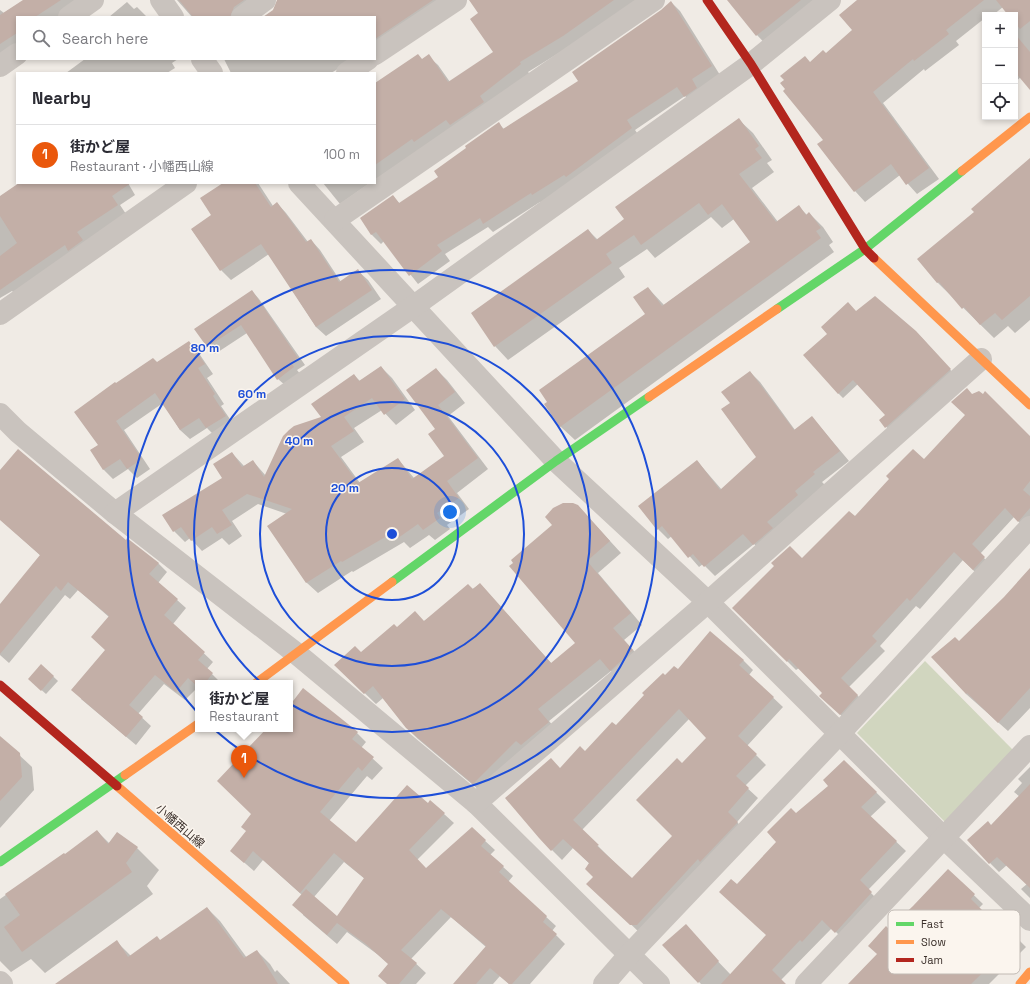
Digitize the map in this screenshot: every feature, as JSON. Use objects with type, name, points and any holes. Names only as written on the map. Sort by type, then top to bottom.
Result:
[{"type":"street","points":[[70,16],[93,0]]},
{"type":"street","points":[[161,0],[172,16]]},
{"type":"street","points":[[243,16],[265,0]]},
{"type":"street","points":[[376,53],[456,0]]},
{"type":"street","points":[[335,220],[654,0]]},
{"type":"street","points":[[707,0],[750,64],[865,250],[982,360],[1028,400]]},
{"type":"street","points":[[115,513],[414,306],[750,64],[830,0]]},
{"type":"street","points":[[0,66],[16,55]]},
{"type":"street","points":[[203,60],[211,72]]},
{"type":"street","points":[[348,72],[366,60]]},
{"type":"street","points":[[260,680],[556,461],[865,250],[1030,117]]},
{"type":"street","points":[[0,314],[185,184]]},
{"type":"street","points":[[301,184],[556,461],[708,602],[944,838],[1020,910]]},
{"type":"street","points":[[476,803],[708,602],[982,360]]},
{"type":"street","points":[[0,414],[18,432],[115,513],[297,654],[476,803],[659,984]]},
{"type":"street","points":[[604,984],[629,955],[840,733],[1030,527]]},
{"type":"street","name":"小幡西山線","points":[[0,685],[345,984]]},
{"type":"street","points":[[0,862],[195,726]]},
{"type":"street","points":[[806,984],[1030,746]]},
{"type":"street","points":[[1020,910],[1030,920]]},
{"type":"street","points":[[1020,984],[1030,972]]},
{"type":"green space","points":[[925,661],[1013,750],[946,823],[857,733]]},
{"type":"building","points":[[23,0],[61,0],[37,16],[16,16],[16,34],[0,44],[0,15]]},
{"type":"building","points":[[179,0],[244,0],[234,7],[230,16],[192,16]]},
{"type":"building","points":[[277,0],[433,0],[376,38],[376,16],[264,16],[273,10]]},
{"type":"building","points":[[469,0],[614,0],[563,36],[520,62],[521,64],[480,96],[484,102],[450,125],[446,120],[414,142],[412,139],[376,164],[376,82],[418,54],[422,59],[429,54],[448,82],[493,52],[470,19],[478,13]]},
{"type":"building","points":[[727,0],[801,0],[756,36]]},
{"type":"building","points":[[857,0],[984,0],[946,30],[949,34],[914,61],[913,59],[873,92],[929,168],[906,185],[891,164],[854,192],[817,144],[823,140],[783,91],[785,89],[780,83],[784,80],[780,76],[805,56],[810,62],[823,50],[826,53],[852,30],[839,15]]},
{"type":"building","points":[[996,0],[1030,0],[1030,21],[1020,29],[1018,27],[1018,12],[1006,12]]},
{"type":"building","points":[[671,1],[712,66],[692,79],[697,88],[684,97],[677,87],[627,120],[632,128],[566,177],[564,175],[532,195],[531,193],[483,224],[480,218],[437,245],[442,251],[409,276],[376,232],[371,235],[360,218],[393,195],[399,203],[438,177],[434,171],[466,148],[465,146],[499,122],[503,129],[578,81],[572,72],[661,10]]},
{"type":"building","points":[[1018,38],[1030,52],[1030,90],[1018,76]]},
{"type":"building","points":[[739,118],[759,146],[755,149],[762,158],[739,174],[776,222],[799,205],[806,215],[809,212],[821,228],[816,231],[821,238],[560,427],[544,404],[547,402],[539,390],[645,314],[633,297],[648,287],[662,306],[750,242],[722,204],[708,215],[699,203],[641,245],[634,235],[606,254],[612,263],[494,347],[471,313],[588,229],[596,240],[624,219],[615,207]]},
{"type":"building","points":[[1030,158],[1030,296],[1002,320],[995,313],[980,325],[964,307],[962,309],[939,282],[937,283],[917,259],[974,212],[971,209]]},
{"type":"building","points":[[18,184],[130,184],[112,196],[118,205],[77,232],[83,240],[68,251],[65,245],[0,290],[0,256],[17,243],[0,216],[0,196]]},
{"type":"building","points":[[221,184],[256,184],[271,207],[277,202],[306,242],[311,239],[339,282],[358,269],[372,290],[316,327],[261,244],[220,271],[191,229],[211,215],[200,198]]},
{"type":"building","points":[[252,290],[298,358],[291,362],[294,367],[277,380],[241,325],[207,347],[194,329]]},
{"type":"building","points":[[875,296],[916,331],[951,369],[885,428],[879,420],[885,415],[853,380],[838,394],[803,355],[827,334],[821,327],[848,302],[856,311]]},
{"type":"building","points":[[189,341],[205,364],[198,368],[215,394],[213,396],[226,416],[206,428],[199,418],[180,430],[155,393],[116,421],[142,459],[127,469],[120,459],[103,470],[90,450],[98,445],[74,412],[115,382],[116,383],[153,358],[157,362]]},
{"type":"building","points":[[381,366],[405,399],[384,415],[372,398],[344,417],[354,431],[331,446],[358,483],[398,458],[412,479],[444,456],[428,434],[435,429],[406,390],[436,368],[455,392],[438,405],[478,458],[447,481],[459,498],[437,513],[440,518],[423,530],[418,524],[398,538],[394,532],[342,562],[341,561],[306,583],[267,526],[292,509],[247,494],[222,510],[232,525],[217,534],[212,527],[191,541],[181,527],[173,532],[162,515],[222,478],[213,464],[232,452],[242,467],[253,460],[264,477],[283,436],[294,426],[321,417],[311,404],[354,374],[359,381]]},
{"type":"building","points":[[750,371],[794,430],[812,416],[840,451],[813,472],[815,474],[795,491],[798,495],[767,522],[773,528],[753,545],[743,534],[704,567],[693,554],[688,558],[662,526],[657,530],[638,506],[697,460],[720,490],[756,457],[721,409],[730,403],[721,392]]},
{"type":"building","points":[[967,388],[972,394],[979,391],[983,394],[985,391],[1030,436],[1030,481],[1023,490],[1030,496],[1030,508],[1018,522],[1005,508],[972,544],[985,557],[973,570],[954,552],[910,601],[907,598],[872,636],[877,641],[841,678],[858,695],[840,715],[819,696],[822,693],[789,659],[787,662],[732,608],[774,566],[771,563],[790,546],[802,558],[849,511],[855,516],[889,479],[886,476],[913,449],[924,459],[965,415],[951,402]]},
{"type":"building","points":[[18,449],[126,540],[127,538],[159,563],[149,574],[178,599],[164,615],[205,652],[198,660],[213,673],[207,680],[195,680],[195,684],[188,678],[176,692],[155,675],[129,705],[143,717],[126,737],[71,690],[105,650],[91,637],[109,616],[68,582],[61,591],[56,586],[0,654],[0,604],[40,555],[0,520],[0,470]]},
{"type":"building","points":[[563,503],[573,503],[578,505],[610,541],[587,561],[631,613],[613,628],[633,650],[610,671],[600,659],[538,709],[549,722],[521,745],[516,741],[473,784],[406,728],[373,686],[364,694],[334,665],[355,646],[361,652],[394,624],[397,627],[415,611],[424,621],[468,584],[473,589],[480,583],[551,663],[575,643],[509,566],[513,563],[511,560],[552,525],[545,517],[553,508]]},
{"type":"building","points":[[1030,568],[1030,688],[998,723],[967,693],[966,694],[931,657],[955,637],[959,641],[1004,597]]},
{"type":"building","points":[[710,631],[744,660],[739,665],[774,697],[738,736],[757,754],[736,776],[749,788],[728,812],[738,822],[700,862],[698,859],[637,925],[630,925],[586,884],[593,877],[585,869],[589,863],[563,839],[551,851],[505,798],[551,758],[560,768],[580,746],[585,751],[612,722],[616,725],[644,695],[642,693],[663,673],[665,675],[674,666],[678,669]],"holes":[[[679,709],[706,738],[682,763],[677,758],[636,800],[672,836],[632,878],[597,846],[599,845],[573,820]]]},
{"type":"building","points":[[41,664],[54,676],[41,691],[28,679]]},
{"type":"building","points":[[303,688],[358,732],[352,739],[374,757],[362,771],[358,767],[320,812],[356,842],[407,785],[428,803],[430,800],[445,813],[409,850],[426,868],[472,827],[486,840],[481,846],[504,866],[499,872],[547,916],[543,922],[557,934],[512,984],[509,984],[490,968],[476,984],[453,984],[486,946],[441,909],[401,950],[417,963],[399,984],[387,984],[378,976],[388,964],[366,944],[337,923],[327,935],[292,905],[306,889],[337,916],[364,878],[334,853],[300,893],[253,851],[244,863],[230,851],[246,831],[241,827],[251,814],[217,781],[263,732],[293,732],[293,701]]},
{"type":"building","points":[[0,736],[20,753],[22,777],[0,801]]},
{"type":"building","points":[[844,760],[877,792],[861,807],[897,841],[860,880],[872,892],[835,933],[822,920],[802,942],[800,940],[772,970],[786,984],[721,984],[766,935],[719,892],[731,879],[737,884],[776,842],[767,832],[791,808],[796,813],[828,786],[823,780]]},
{"type":"building","points":[[1030,784],[1030,888],[997,857],[989,864],[967,840],[988,821],[991,825]]},
{"type":"building","points":[[97,830],[108,844],[117,832],[138,847],[126,863],[132,872],[22,952],[4,927],[20,915],[5,894],[64,853],[65,854]]},
{"type":"building","points":[[948,869],[975,894],[971,899],[982,910],[909,910]]},
{"type":"building","points":[[207,907],[244,958],[257,950],[278,984],[55,984],[117,940],[128,957],[157,936],[160,940]]},
{"type":"building","points":[[686,924],[719,961],[698,983],[662,945]]},
{"type":"building","points":[[886,926],[888,928],[888,974],[981,974],[971,984],[848,984],[877,954],[868,946]]},
{"type":"traffic: fast","points":[[777,309],[865,249],[962,171]]},
{"type":"traffic: fast","points":[[392,582],[556,461],[649,397]]},
{"type":"traffic: fast","points":[[0,862],[125,775]]},
{"type":"traffic: slow","points":[[962,171],[1030,117]]},
{"type":"traffic: slow","points":[[874,258],[1030,405]]},
{"type":"traffic: slow","points":[[649,397],[777,309]]},
{"type":"traffic: slow","points":[[260,680],[392,582]]},
{"type":"traffic: slow","points":[[125,775],[195,726]]},
{"type":"traffic: slow","points":[[117,786],[345,984]]},
{"type":"traffic: slow","points":[[1020,984],[1030,972]]},
{"type":"traffic: jam","points":[[707,0],[751,64],[865,249],[874,258]]},
{"type":"traffic: jam","points":[[0,685],[117,786]]},
{"type":"place","name":"街かど屋","points":[[244,778]]}]
